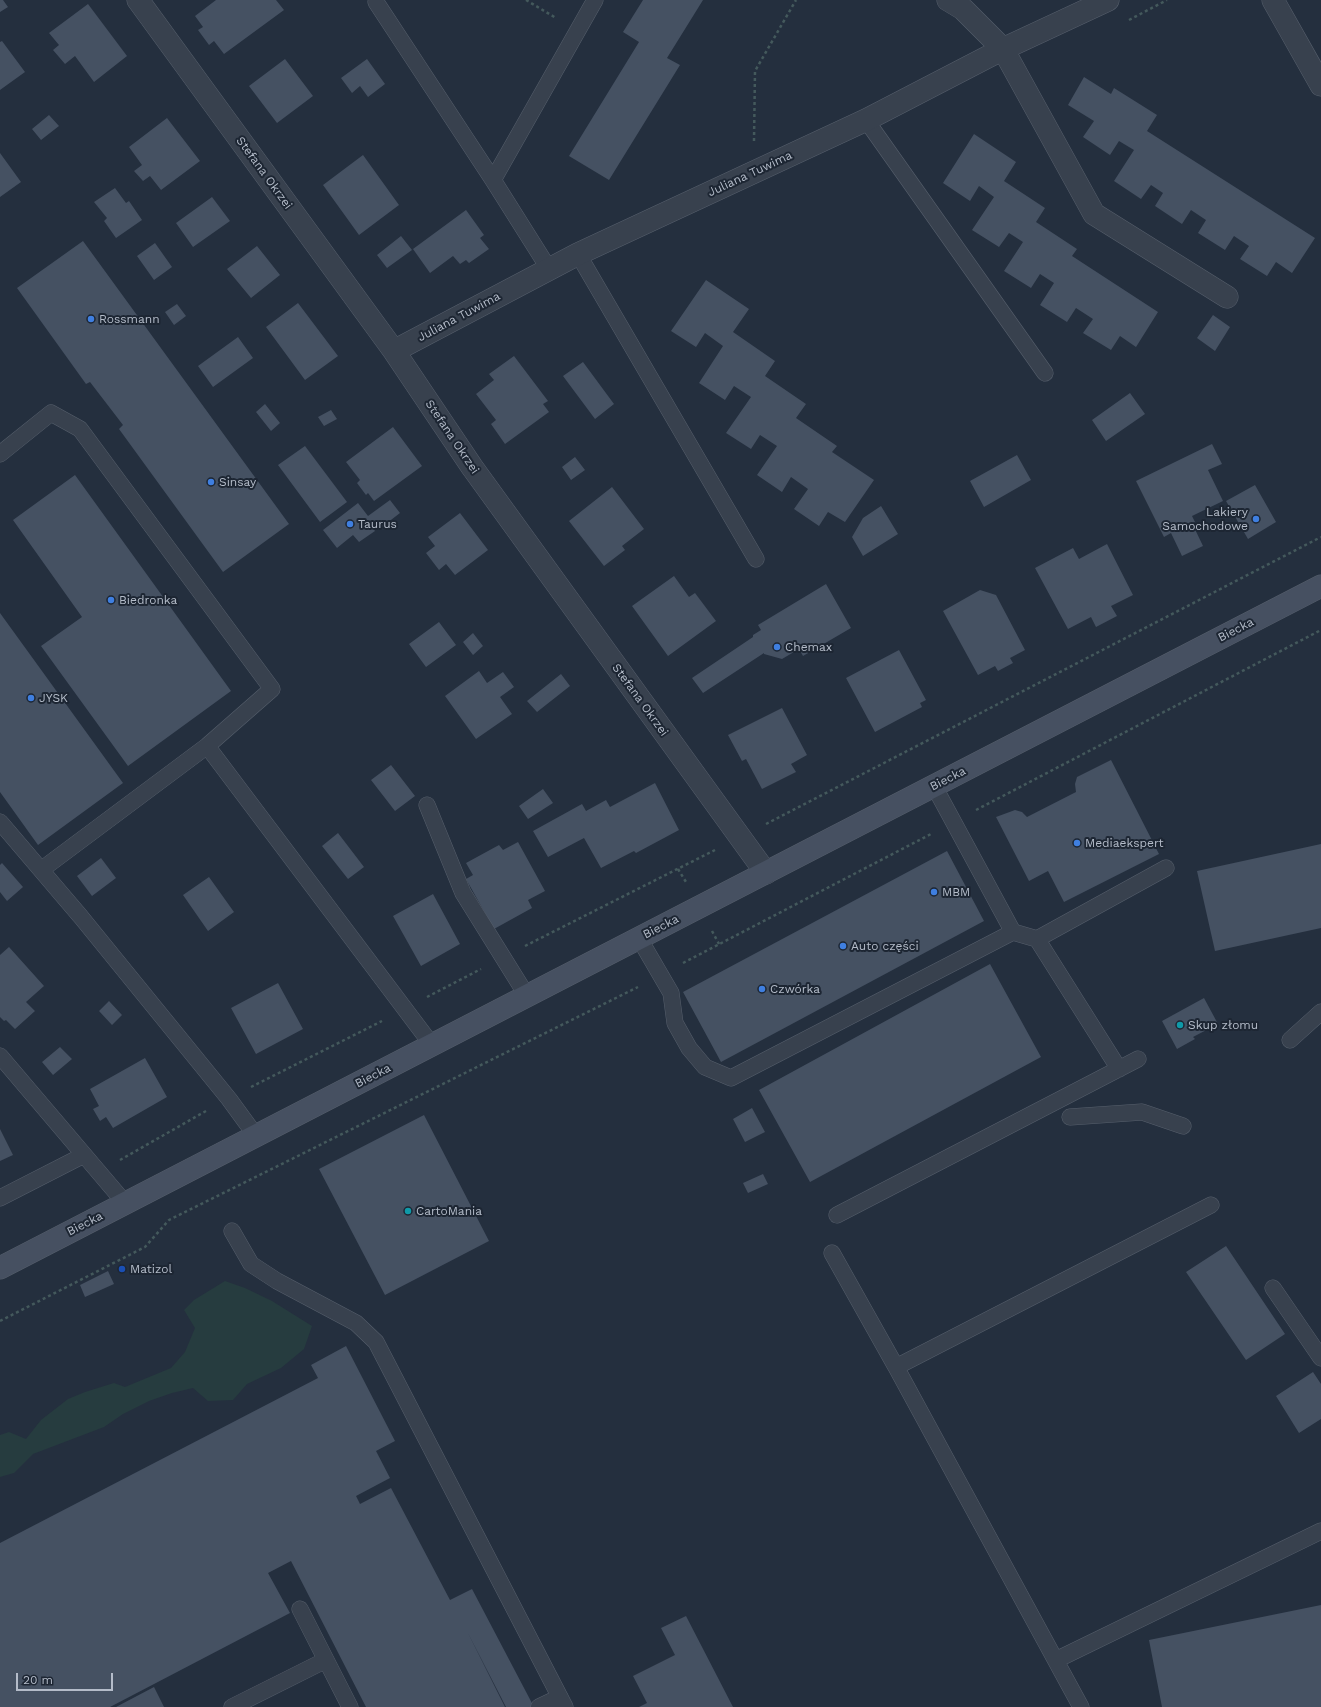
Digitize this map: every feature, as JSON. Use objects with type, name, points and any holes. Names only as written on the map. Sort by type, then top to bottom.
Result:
[{"type":"street","name":"Stefana Okrzei","points":[[138,0],[394,352],[472,467],[766,873]]},
{"type":"street","points":[[948,0],[963,9],[1003,49],[1094,214],[1227,297]]},
{"type":"street","name":"Juliana Tuwima","points":[[394,352],[578,254],[866,120],[1003,49],[1108,0]]},
{"type":"street","points":[[1273,0],[1321,85]]},
{"type":"street","name":"Biecka","points":[[0,1268],[1321,586]]},
{"type":"lane","points":[[493,180],[595,0]]},
{"type":"lane","points":[[376,2],[493,180],[549,269]]},
{"type":"lane","points":[[866,120],[1045,372]]},
{"type":"lane","points":[[578,254],[756,559]]},
{"type":"lane","points":[[0,454],[51,413],[80,429],[272,690],[207,746],[41,870]]},
{"type":"lane","points":[[207,746],[432,1045]]},
{"type":"lane","points":[[934,786],[1013,932]]},
{"type":"lane","points":[[427,805],[463,893],[528,996]]},
{"type":"lane","points":[[0,822],[81,916],[228,1098],[256,1136]]},
{"type":"lane","points":[[1037,939],[1166,868]]},
{"type":"lane","points":[[639,938],[671,993],[675,1023],[690,1048],[705,1067],[730,1078],[1013,932],[1037,939],[1119,1069]]},
{"type":"lane","points":[[1290,1040],[1321,1012]]},
{"type":"lane","points":[[0,1056],[126,1203]]},
{"type":"lane","points":[[838,1216],[1138,1059]]},
{"type":"lane","points":[[1070,1117],[1142,1112],[1184,1126]]},
{"type":"lane","points":[[0,1198],[84,1155]]},
{"type":"lane","points":[[896,1367],[1211,1205]]},
{"type":"lane","points":[[232,1231],[251,1264],[277,1282],[356,1323],[376,1342],[563,1702],[539,1707]]},
{"type":"lane","points":[[832,1253],[896,1367],[1081,1707]]},
{"type":"lane","points":[[1273,1288],[1321,1358]]},
{"type":"lane","points":[[1056,1660],[1321,1531]]},
{"type":"lane","points":[[300,1609],[350,1707]]},
{"type":"lane","points":[[232,1707],[326,1660]]},
{"type":"path","points":[[526,0],[578,30]]},
{"type":"path","points":[[754,172],[755,71],[796,0]]},
{"type":"path","points":[[98,1172],[228,1098],[405,1009],[503,957],[740,838],[1321,537]]},
{"type":"path","points":[[0,1321],[146,1247],[169,1220],[661,975],[1321,630]]},
{"type":"green space","points":[[225,1281],[245,1288],[272,1301],[312,1326],[304,1349],[281,1368],[247,1384],[233,1400],[208,1401],[193,1388],[172,1393],[149,1401],[123,1414],[104,1427],[33,1454],[14,1473],[0,1477],[0,1435],[9,1432],[26,1439],[41,1420],[68,1399],[114,1383],[125,1387],[171,1368],[185,1352],[195,1328],[184,1310],[194,1300]]},
{"type":"building","points":[[0,0],[3,0],[8,7],[0,12]]},
{"type":"building","points":[[216,0],[276,0],[284,10],[224,54],[214,41],[209,45],[198,30],[203,27],[195,16]]},
{"type":"building","points":[[643,0],[703,0],[667,58],[680,65],[609,180],[569,156],[639,42],[623,32]]},
{"type":"building","points":[[88,4],[127,56],[94,82],[75,56],[65,64],[53,50],[59,45],[49,33]]},
{"type":"building","points":[[2,41],[25,72],[0,90],[0,42]]},
{"type":"building","points":[[285,59],[313,96],[277,123],[249,86]]},
{"type":"building","points":[[367,59],[385,84],[368,97],[360,86],[352,93],[341,78]]},
{"type":"building","points":[[1084,77],[1111,94],[1114,88],[1157,115],[1147,131],[1315,238],[1292,273],[1276,262],[1267,276],[1240,259],[1249,246],[1234,236],[1225,250],[1198,233],[1206,220],[1191,210],[1182,224],[1155,206],[1163,193],[1151,185],[1141,199],[1114,181],[1134,150],[1119,141],[1110,155],[1083,137],[1094,121],[1068,105]]},
{"type":"building","points":[[49,115],[59,126],[41,140],[32,129]]},
{"type":"building","points":[[167,118],[200,161],[161,190],[150,176],[143,181],[134,171],[142,165],[129,147]]},
{"type":"building","points":[[974,134],[1016,162],[1004,181],[1045,208],[1036,222],[1077,249],[1072,256],[1158,312],[1136,347],[1120,336],[1111,350],[1083,333],[1093,319],[1076,308],[1067,322],[1040,305],[1054,283],[1040,274],[1031,288],[1004,271],[1023,242],[1009,233],[999,247],[972,230],[994,197],[979,186],[970,201],[943,183]]},
{"type":"building","points":[[0,153],[21,182],[0,197]]},
{"type":"building","points":[[363,155],[399,205],[359,235],[323,185]]},
{"type":"building","points":[[115,188],[126,203],[129,201],[142,220],[116,238],[104,221],[107,218],[94,202]]},
{"type":"building","points":[[212,197],[230,221],[193,247],[176,223]]},
{"type":"building","points":[[466,210],[484,235],[480,238],[489,249],[469,263],[466,260],[460,264],[453,256],[430,273],[413,249]]},
{"type":"building","points":[[401,236],[412,250],[387,268],[377,255]]},
{"type":"building","points":[[83,241],[289,524],[223,572],[119,429],[123,425],[90,382],[86,384],[17,288]]},
{"type":"building","points":[[155,243],[172,267],[154,280],[137,256]]},
{"type":"building","points":[[257,246],[280,275],[251,298],[227,269]]},
{"type":"building","points":[[706,280],[749,309],[733,332],[775,361],[765,376],[806,404],[796,418],[837,446],[832,452],[874,480],[845,522],[828,512],[819,526],[794,509],[808,489],[791,477],[782,492],[757,475],[777,446],[760,435],[751,449],[726,433],[751,397],[734,386],[725,400],[699,383],[723,346],[705,333],[696,347],[671,331]]},
{"type":"building","points":[[298,303],[338,356],[305,380],[266,327]]},
{"type":"building","points":[[177,304],[186,316],[174,325],[165,312]]},
{"type":"building","points":[[1213,315],[1230,327],[1215,351],[1197,338]]},
{"type":"building","points":[[238,337],[253,358],[213,387],[198,366]]},
{"type":"building","points":[[514,356],[548,401],[543,404],[549,412],[505,444],[491,424],[496,420],[476,394],[494,380],[489,374]]},
{"type":"building","points":[[583,362],[614,404],[595,419],[563,376]]},
{"type":"building","points":[[1130,393],[1145,414],[1106,441],[1092,420]]},
{"type":"building","points":[[265,404],[280,423],[271,431],[256,412]]},
{"type":"building","points":[[331,410],[337,419],[324,426],[318,417]]},
{"type":"building","points":[[393,427],[422,466],[374,501],[368,493],[366,495],[357,483],[360,480],[346,462]]},
{"type":"building","points":[[1212,444],[1222,464],[1208,470],[1223,501],[1192,516],[1195,522],[1192,523],[1203,546],[1182,556],[1171,533],[1164,537],[1136,481]]},
{"type":"building","points":[[305,446],[347,502],[320,522],[278,465]]},
{"type":"building","points":[[1017,455],[1031,480],[984,507],[970,481]]},
{"type":"building","points":[[575,457],[585,470],[571,480],[562,467]]},
{"type":"building","points":[[75,475],[231,691],[128,766],[41,646],[82,617],[13,520]]},
{"type":"building","points":[[1255,485],[1276,522],[1248,539],[1226,501]]},
{"type":"building","points":[[612,487],[644,529],[622,546],[625,550],[604,566],[569,521]]},
{"type":"building","points":[[390,500],[400,513],[378,530],[372,521],[369,523],[375,531],[359,542],[353,535],[337,548],[323,530],[358,503],[368,516]]},
{"type":"building","points":[[881,506],[898,534],[863,556],[852,537],[863,518]]},
{"type":"building","points":[[460,513],[488,550],[455,575],[446,564],[439,570],[426,553],[435,546],[428,537]]},
{"type":"building","points":[[1107,544],[1133,595],[1111,606],[1117,616],[1096,627],[1091,617],[1068,629],[1035,568],[1073,548],[1079,559]]},
{"type":"building","points":[[674,576],[689,597],[695,593],[716,621],[668,656],[632,606]]},
{"type":"building","points":[[826,584],[851,628],[803,656],[799,649],[782,659],[764,653],[703,693],[692,678],[753,637],[753,635],[761,630],[758,625]]},
{"type":"building","points":[[980,590],[996,595],[1025,650],[1010,658],[1013,663],[998,671],[995,666],[978,675],[943,611]]},
{"type":"building","name":"JYSK","points":[[0,613],[123,783],[38,845],[0,792]]},
{"type":"building","points":[[439,622],[456,645],[426,667],[409,644]]},
{"type":"building","points":[[473,633],[483,646],[473,655],[463,642]]},
{"type":"building","points":[[899,650],[926,700],[920,703],[922,707],[875,732],[846,678]]},
{"type":"building","points":[[479,671],[487,683],[503,672],[514,687],[500,697],[512,714],[476,739],[445,696]]},
{"type":"building","points":[[561,674],[570,686],[537,712],[527,701]]},
{"type":"building","points":[[782,708],[807,755],[791,764],[796,772],[762,789],[746,759],[742,761],[728,735]]},
{"type":"building","points":[[1111,760],[1159,854],[1064,902],[1048,871],[1029,881],[996,817],[1015,810],[1022,812],[1027,817],[1076,792],[1075,784],[1077,777]]},
{"type":"building","points":[[391,765],[415,796],[395,811],[371,780]]},
{"type":"building","points":[[655,783],[679,830],[636,853],[634,851],[601,868],[584,838],[548,857],[533,831],[582,804],[586,811],[606,800],[610,807]]},
{"type":"building","points":[[543,789],[553,803],[528,819],[519,806]]},
{"type":"building","points":[[338,833],[364,867],[348,879],[322,846]]},
{"type":"building","points":[[518,842],[545,891],[528,900],[532,908],[494,929],[466,879],[473,875],[466,863],[499,845],[503,850]]},
{"type":"building","points":[[1321,844],[1321,928],[1215,951],[1197,871]]},
{"type":"building","points":[[947,851],[984,921],[721,1062],[683,992]]},
{"type":"building","points":[[101,858],[116,878],[92,896],[77,876]]},
{"type":"building","points":[[2,863],[23,887],[7,901],[0,892],[0,865]]},
{"type":"building","points":[[209,877],[234,912],[208,931],[183,895]]},
{"type":"building","points":[[433,894],[460,944],[421,966],[393,916]]},
{"type":"building","points":[[9,947],[44,986],[26,1002],[35,1011],[15,1029],[6,1020],[4,1021],[0,1017],[0,955]]},
{"type":"building","points":[[990,964],[1041,1057],[810,1182],[759,1090]]},
{"type":"building","points":[[278,983],[303,1029],[256,1054],[231,1008]]},
{"type":"building","name":"Skup złomu","points":[[1204,998],[1218,1024],[1193,1037],[1195,1039],[1177,1049],[1162,1021]]},
{"type":"building","points":[[109,1001],[122,1015],[112,1025],[99,1011]]},
{"type":"building","points":[[60,1047],[72,1059],[53,1075],[42,1062]]},
{"type":"building","points":[[145,1058],[167,1097],[113,1128],[106,1117],[100,1121],[93,1109],[99,1106],[90,1089]]},
{"type":"building","points":[[752,1108],[765,1132],[745,1142],[733,1119]]},
{"type":"building","name":"CartoMania","points":[[424,1115],[489,1241],[385,1295],[319,1169]]},
{"type":"building","points":[[0,1129],[13,1155],[0,1161]]},
{"type":"building","points":[[763,1174],[768,1184],[748,1193],[743,1183]]},
{"type":"building","points":[[1226,1246],[1285,1334],[1246,1360],[1186,1272]]},
{"type":"building","points":[[108,1271],[114,1284],[85,1297],[80,1285]]},
{"type":"building","points":[[346,1346],[395,1441],[376,1451],[390,1478],[356,1496],[360,1504],[391,1488],[450,1600],[472,1589],[534,1707],[506,1707],[468,1633],[505,1707],[366,1707],[291,1561],[268,1573],[290,1613],[110,1707],[0,1707],[0,1543],[318,1378],[311,1365]]},
{"type":"building","points":[[1313,1372],[1321,1384],[1321,1419],[1299,1433],[1276,1396]]},
{"type":"building","points":[[1321,1605],[1321,1707],[1162,1707],[1149,1640]]},
{"type":"building","points":[[686,1616],[733,1707],[639,1707],[647,1703],[633,1676],[675,1655],[661,1628]]},
{"type":"building","points":[[154,1687],[164,1707],[116,1707]]},
{"type":"place","name":"Rossmann","points":[[91,319]]},
{"type":"place","name":"Sinsay","points":[[211,482]]},
{"type":"place","name":"Lakiery Samochodowe","points":[[1256,519]]},
{"type":"place","name":"Taurus","points":[[350,524]]},
{"type":"place","name":"Biedronka","points":[[111,600]]},
{"type":"place","name":"Chemax","points":[[777,647]]},
{"type":"place","name":"JYSK","points":[[31,698]]},
{"type":"place","name":"Mediaekspert","points":[[1077,843]]},
{"type":"place","name":"MBM","points":[[934,892]]},
{"type":"place","name":"Auto części","points":[[843,946]]},
{"type":"place","name":"Czwórka","points":[[762,989]]},
{"type":"place","name":"Skup złomu","points":[[1180,1025]]},
{"type":"place","name":"CartoMania","points":[[408,1211]]},
{"type":"place","name":"Matizol","points":[[122,1269]]}]
